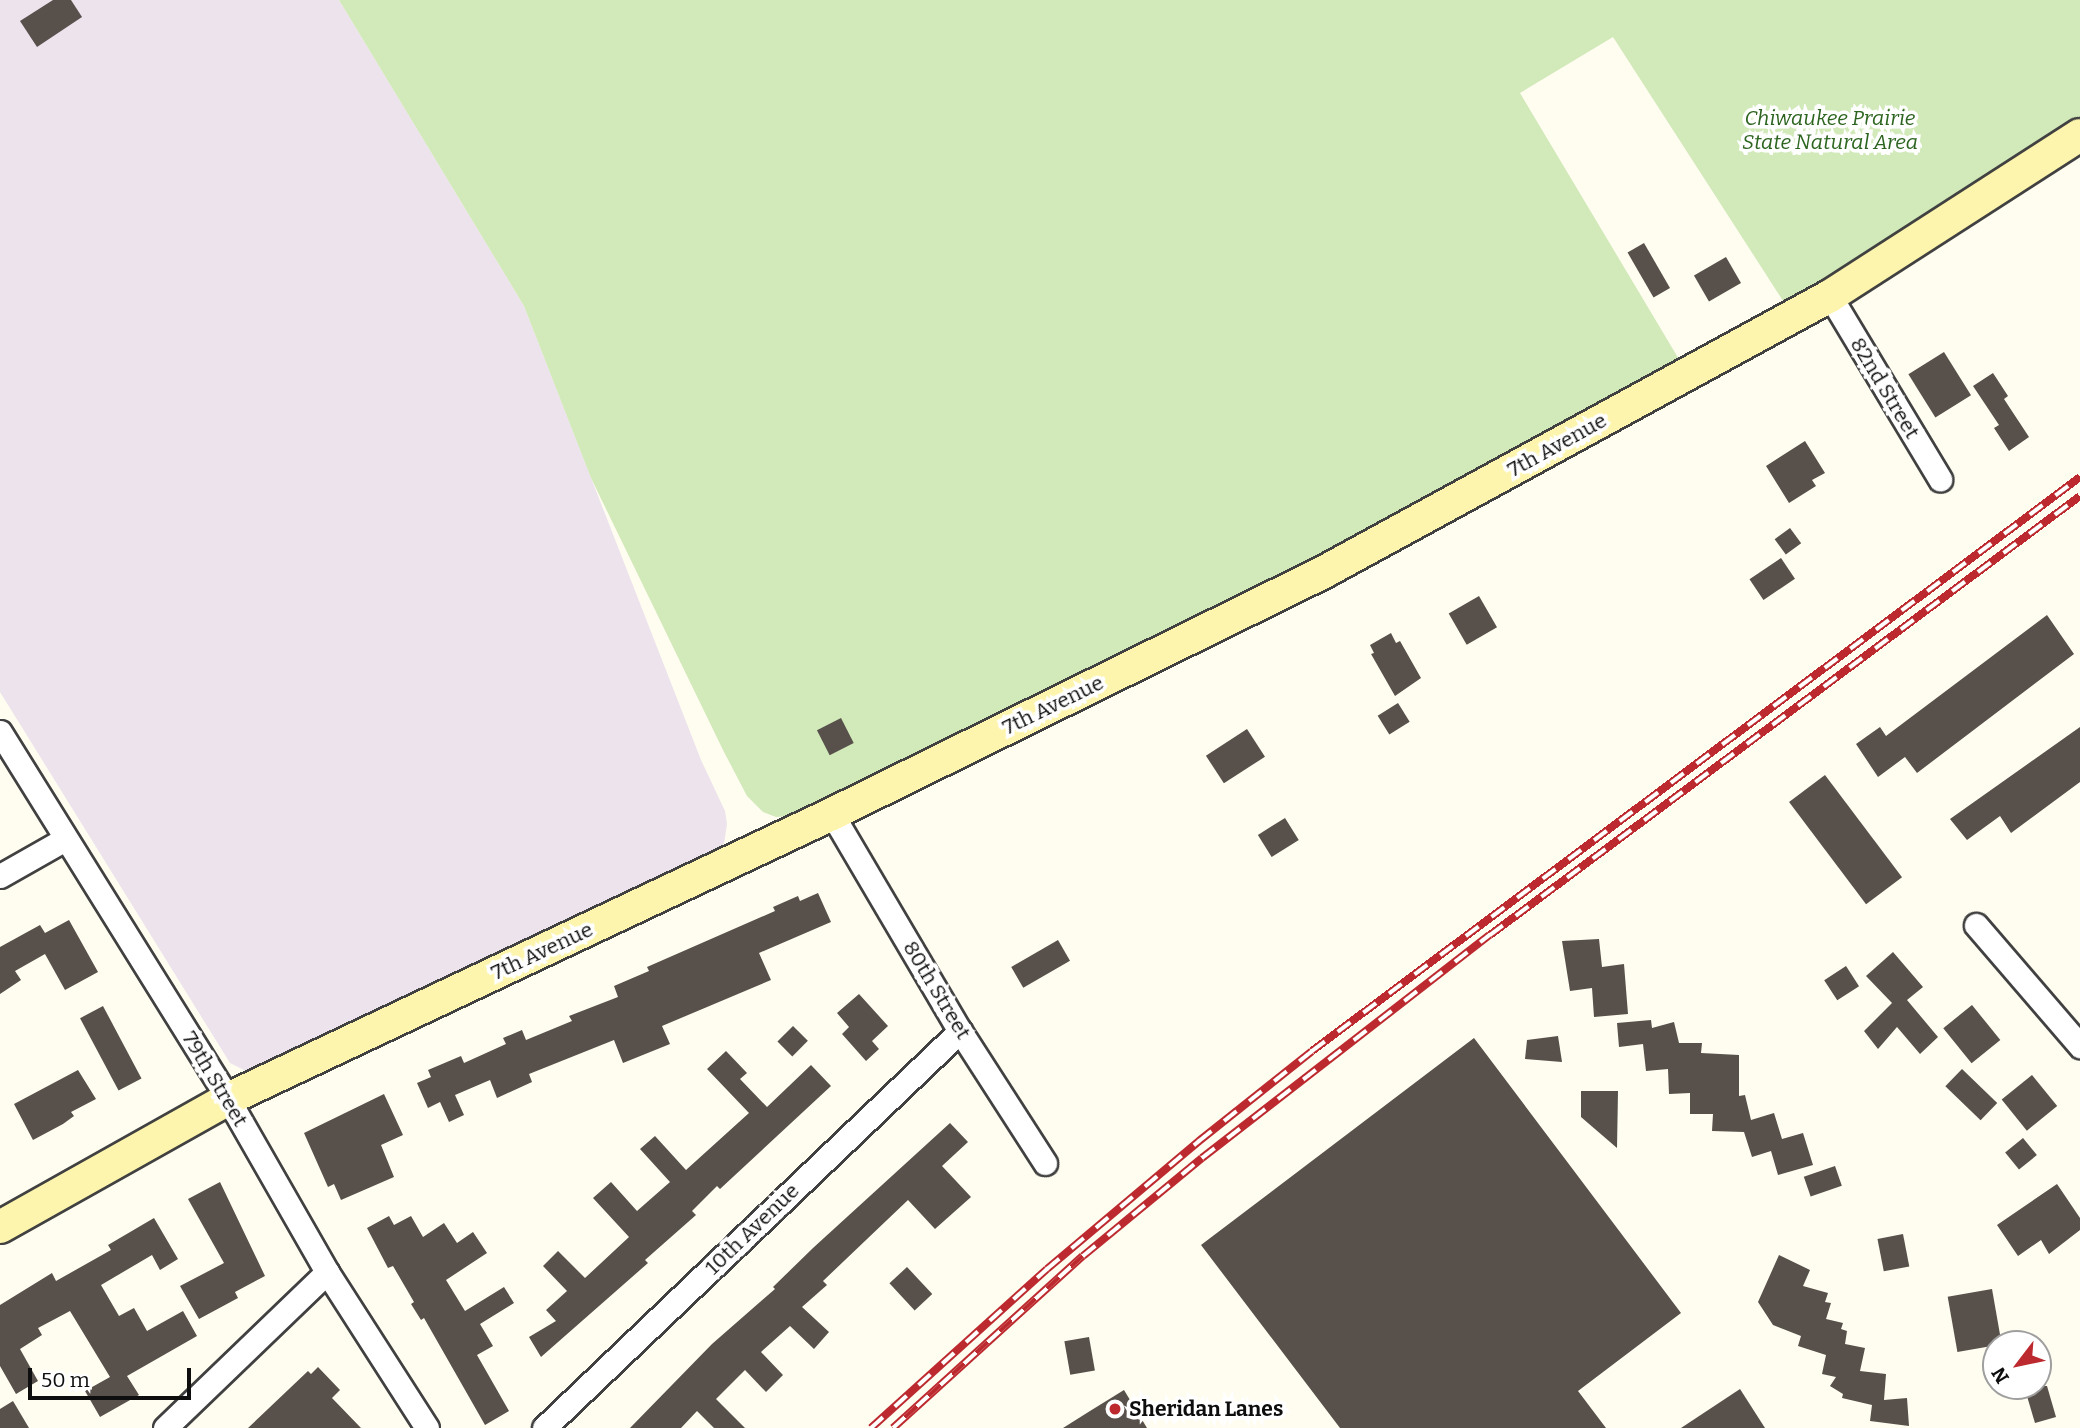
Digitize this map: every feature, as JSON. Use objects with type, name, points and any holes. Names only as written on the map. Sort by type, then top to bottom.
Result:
[{"type":"street","name":"7th Avenue","points":[[0,1227],[228,1099],[832,814],[1324,572],[1830,296],[2080,135]]},
{"type":"street","name":"82nd Street","points":[[1830,296],[1940,479]]},
{"type":"street","name":"79th Street","points":[[0,732],[228,1099],[327,1272],[427,1428]]},
{"type":"street","name":"80th Street","points":[[832,814],[960,1031],[1045,1163]]},
{"type":"street","points":[[0,876],[65,839]]},
{"type":"street","points":[[1976,925],[2080,1046]]},
{"type":"street","name":"10th Avenue","points":[[544,1428],[960,1031]]},
{"type":"street","points":[[165,1428],[327,1272]]},
{"type":"shaded area","points":[[0,0],[339,0],[524,306],[701,760],[725,811],[727,824],[724,844],[714,852],[262,1068],[248,1072],[230,1063],[0,692]]},
{"type":"green space","name":"Chiwaukee Prairie State Natural Area","points":[[339,0],[2080,0],[2080,125],[1787,307],[1613,37],[1520,93],[1683,366],[1117,663],[791,816],[776,817],[763,812],[747,796],[723,750],[591,478],[524,306]]},
{"type":"building","points":[[53,0],[71,0],[82,17],[37,47],[20,21]]},
{"type":"building","points":[[1644,243],[1670,288],[1654,298],[1628,252]]},
{"type":"building","points":[[1726,257],[1741,283],[1709,301],[1694,276]]},
{"type":"building","points":[[1944,352],[1971,395],[1935,418],[1908,374]]},
{"type":"building","points":[[1993,373],[2008,396],[2004,399],[2029,437],[2009,451],[1994,428],[1999,425],[1973,386]]},
{"type":"building","points":[[1805,441],[1825,473],[1812,480],[1816,486],[1789,503],[1766,466]]},
{"type":"building","points":[[1790,528],[1801,543],[1786,555],[1775,539]]},
{"type":"building","points":[[1781,558],[1795,579],[1763,600],[1749,579]]},
{"type":"building","points":[[1479,596],[1497,627],[1467,645],[1449,614]]},
{"type":"building","points":[[2047,615],[2074,654],[1917,773],[1905,757],[1878,777],[1856,744],[1880,727],[1886,736]]},
{"type":"building","points":[[1391,633],[1396,643],[1400,641],[1421,678],[1395,696],[1371,654],[1374,653],[1370,645]]},
{"type":"building","points":[[1398,703],[1410,722],[1389,734],[1378,716]]},
{"type":"building","points":[[841,718],[854,743],[830,755],[817,730]]},
{"type":"building","points":[[2080,727],[2080,782],[2011,833],[2000,816],[1967,840],[1950,819]]},
{"type":"building","points":[[1247,729],[1265,757],[1224,783],[1206,756]]},
{"type":"building","points":[[1825,775],[1902,877],[1866,904],[1789,802]]},
{"type":"building","points":[[1285,818],[1299,840],[1272,857],[1258,835]]},
{"type":"building","points":[[818,893],[831,922],[759,953],[771,980],[662,1026],[670,1044],[623,1063],[614,1040],[529,1074],[532,1082],[497,1098],[490,1080],[455,1095],[464,1115],[449,1122],[440,1102],[428,1108],[417,1083],[431,1077],[428,1070],[461,1056],[464,1063],[506,1044],[503,1038],[522,1030],[526,1040],[572,1021],[569,1016],[618,997],[614,986],[649,971],[647,967],[775,911],[773,907],[798,896],[800,901]]},
{"type":"building","points":[[69,920],[98,972],[65,990],[45,954],[15,971],[21,980],[0,994],[0,947],[40,925],[45,933]]},
{"type":"building","points":[[1599,939],[1602,967],[1624,964],[1628,1014],[1594,1017],[1592,988],[1570,991],[1562,941]]},
{"type":"building","points":[[1058,940],[1070,961],[1023,988],[1011,967]]},
{"type":"building","points":[[1893,952],[1923,987],[1907,1000],[1938,1037],[1920,1054],[1897,1027],[1878,1049],[1864,1031],[1892,1003],[1866,976]]},
{"type":"building","points":[[1846,966],[1859,986],[1837,1000],[1824,980]]},
{"type":"building","points":[[859,994],[888,1026],[872,1041],[879,1049],[866,1061],[842,1034],[849,1027],[837,1013]]},
{"type":"building","points":[[1972,1005],[2000,1040],[1972,1063],[1943,1028]]},
{"type":"building","points":[[103,1006],[141,1078],[119,1091],[80,1018]]},
{"type":"building","points":[[1651,1020],[1652,1028],[1674,1022],[1679,1043],[1702,1043],[1701,1053],[1739,1055],[1739,1096],[1745,1095],[1751,1120],[1774,1113],[1782,1139],[1803,1133],[1813,1165],[1778,1175],[1771,1151],[1752,1157],[1744,1132],[1712,1131],[1713,1114],[1690,1114],[1690,1093],[1669,1094],[1668,1069],[1646,1071],[1643,1044],[1619,1047],[1617,1023]]},
{"type":"building","points":[[793,1026],[808,1041],[792,1056],[777,1042]]},
{"type":"building","points":[[1558,1036],[1562,1062],[1525,1059],[1527,1040]]},
{"type":"building","points":[[1474,1038],[1681,1313],[1578,1391],[1606,1428],[1340,1428],[1201,1245]]},
{"type":"building","points":[[726,1051],[747,1073],[740,1079],[767,1107],[811,1065],[831,1086],[720,1189],[717,1186],[692,1211],[696,1215],[645,1260],[648,1263],[541,1357],[529,1337],[556,1321],[546,1310],[567,1291],[543,1266],[558,1251],[585,1278],[629,1237],[593,1198],[611,1182],[637,1211],[670,1182],[640,1149],[655,1136],[686,1170],[749,1113],[707,1069]]},
{"type":"building","points":[[1962,1069],[1997,1103],[1981,1120],[1945,1086]]},
{"type":"building","points":[[78,1070],[96,1099],[71,1112],[74,1116],[63,1124],[33,1140],[14,1104]]},
{"type":"building","points":[[2032,1075],[2057,1106],[2027,1131],[2002,1100]]},
{"type":"building","points":[[1581,1091],[1618,1091],[1617,1148],[1581,1117]]},
{"type":"building","points":[[384,1094],[403,1135],[381,1145],[394,1177],[341,1200],[334,1184],[328,1187],[304,1133]]},
{"type":"building","points":[[950,1123],[968,1142],[942,1166],[971,1197],[935,1229],[908,1200],[823,1281],[827,1285],[802,1307],[829,1332],[814,1349],[790,1326],[761,1352],[783,1375],[766,1392],[745,1370],[716,1399],[745,1428],[714,1428],[697,1411],[681,1428],[630,1428],[712,1344],[775,1289],[773,1287],[813,1248]]},
{"type":"building","points":[[2023,1138],[2037,1155],[2019,1170],[2005,1152]]},
{"type":"building","points":[[1835,1166],[1842,1186],[1811,1197],[1804,1177]]},
{"type":"building","points":[[220,1182],[265,1276],[235,1292],[238,1298],[199,1319],[180,1286],[224,1263],[188,1199]]},
{"type":"building","points":[[2057,1184],[2080,1218],[2080,1230],[2049,1254],[2041,1240],[2018,1256],[1997,1225]]},
{"type":"building","points":[[389,1216],[394,1225],[411,1216],[423,1237],[444,1223],[457,1243],[473,1232],[487,1253],[446,1280],[465,1311],[504,1287],[514,1303],[480,1324],[493,1346],[477,1355],[509,1411],[485,1425],[424,1318],[421,1320],[411,1304],[414,1302],[393,1266],[388,1268],[367,1228]]},
{"type":"building","points":[[154,1218],[178,1259],[160,1270],[152,1255],[101,1285],[119,1316],[134,1308],[147,1331],[183,1311],[197,1336],[127,1376],[139,1395],[100,1417],[85,1391],[110,1377],[70,1311],[38,1328],[42,1335],[20,1349],[38,1381],[16,1394],[0,1366],[0,1305],[52,1273],[56,1281],[111,1250],[108,1245]]},
{"type":"building","points":[[1903,1234],[1909,1266],[1884,1271],[1877,1239]]},
{"type":"building","points":[[1779,1255],[1810,1270],[1803,1286],[1828,1293],[1825,1302],[1831,1303],[1826,1319],[1843,1323],[1841,1329],[1847,1331],[1845,1344],[1865,1348],[1860,1371],[1886,1374],[1884,1400],[1907,1398],[1909,1426],[1870,1421],[1872,1405],[1842,1398],[1843,1394],[1830,1386],[1836,1377],[1822,1374],[1826,1355],[1798,1346],[1801,1336],[1773,1325],[1758,1302]]},
{"type":"building","points":[[907,1267],[932,1294],[915,1310],[889,1283]]},
{"type":"building","points":[[1992,1289],[1999,1330],[1982,1330],[1982,1348],[1957,1352],[1948,1297]]},
{"type":"building","points":[[1089,1337],[1095,1370],[1070,1375],[1064,1341]]},
{"type":"building","points":[[318,1367],[340,1390],[332,1398],[361,1428],[248,1428],[308,1371],[311,1374]]},
{"type":"building","points":[[1740,1389],[1765,1428],[1681,1428]]},
{"type":"building","name":"Sheridan Lanes","points":[[1124,1390],[1147,1428],[1063,1428],[1090,1411]]},
{"type":"building","points":[[2028,1400],[2051,1400],[2056,1417],[2035,1423]]},
{"type":"building","points":[[13,1401],[29,1428],[0,1428],[0,1409]]},
{"type":"railway","points":[[871,1428],[1047,1269],[1199,1141],[1312,1051],[2080,477]]},
{"type":"railway","points":[[893,1428],[1083,1256],[1202,1158],[1490,935],[2080,496]]},
{"type":"place","name":"Sheridan Lanes","points":[[1115,1409]]}]
